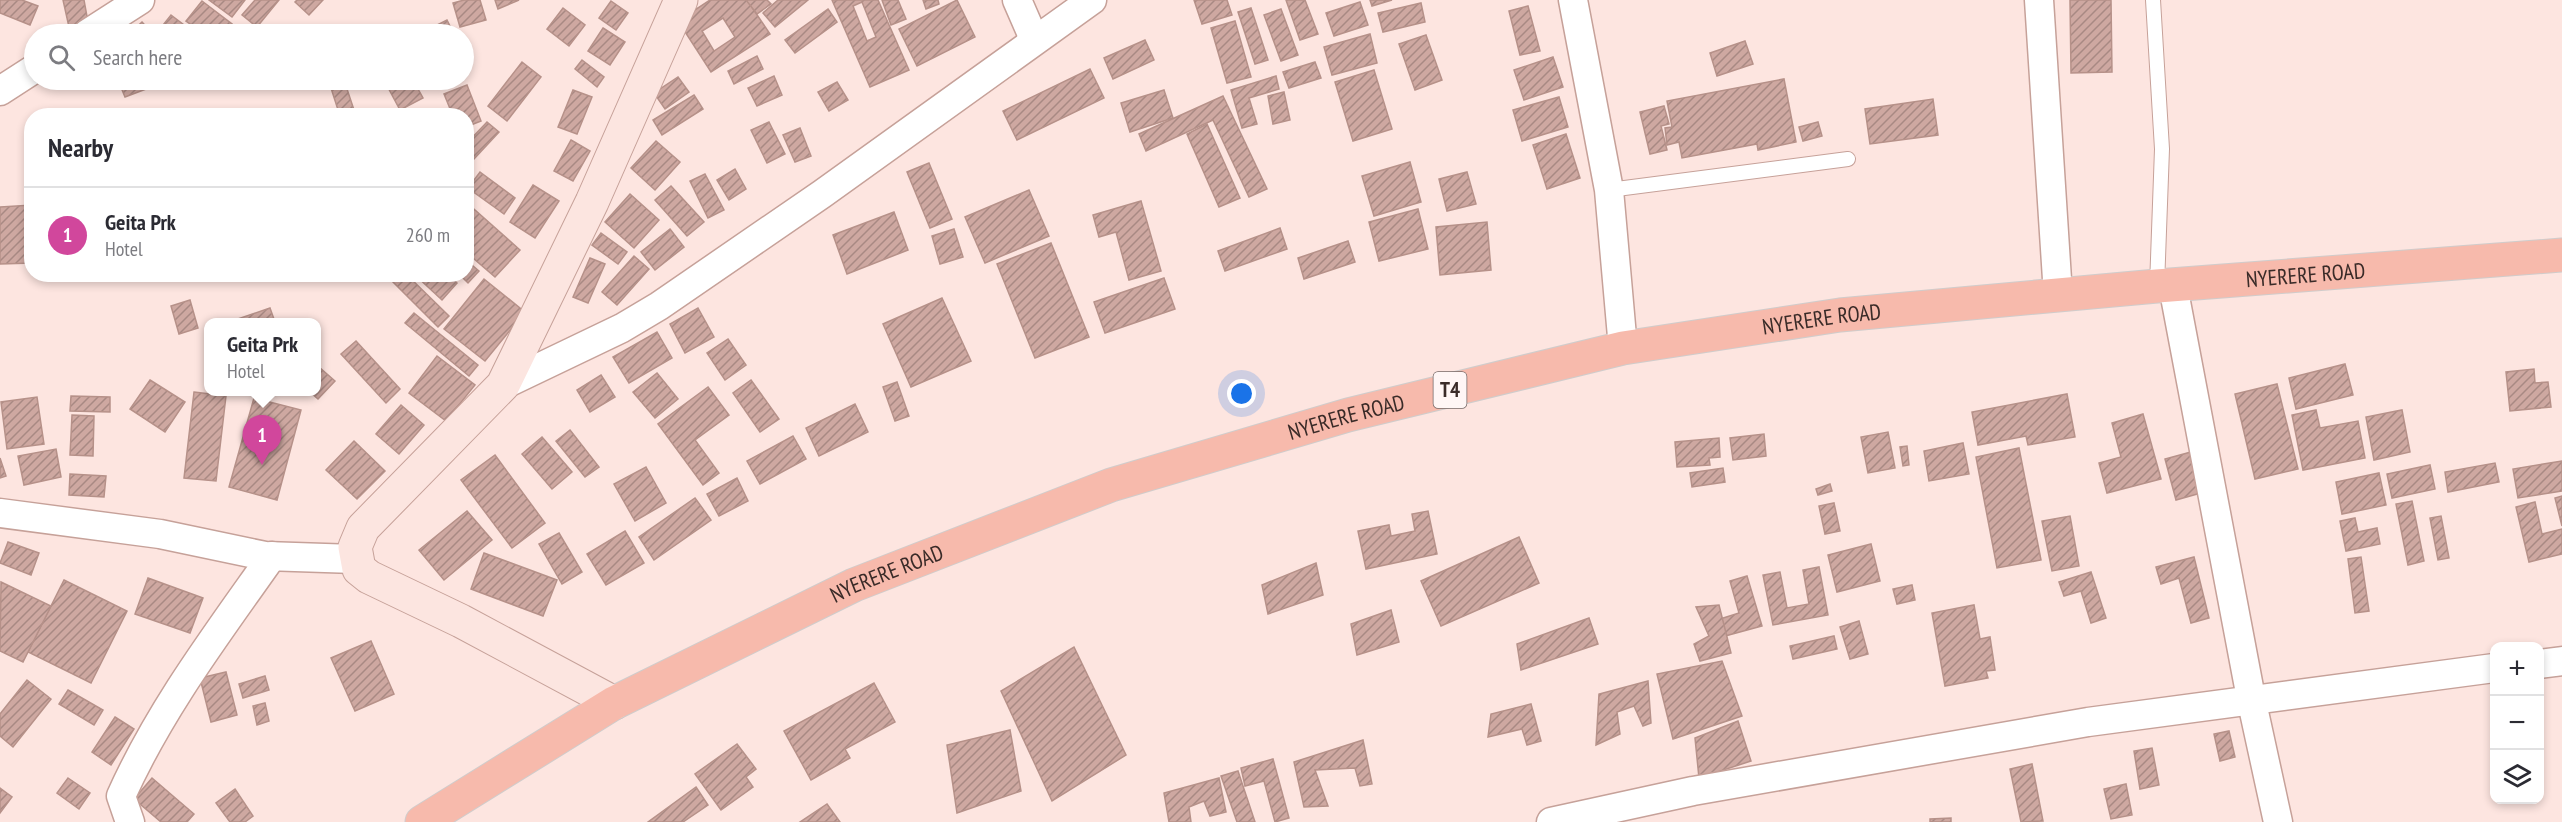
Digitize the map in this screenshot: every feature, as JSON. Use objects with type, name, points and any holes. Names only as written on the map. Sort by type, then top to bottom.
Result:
[{"type":"highway","name":"NYERERE ROAD","points":[[422,822],[614,703],[854,585],[1110,485],[1348,415],[1623,348],[1840,315],[2165,286],[2562,255]]},
{"type":"main road","points":[[614,703],[461,621],[369,577],[359,569],[355,547],[363,528],[503,385],[592,202],[681,0]]},
{"type":"street","points":[[103,24],[140,0]]},
{"type":"street","points":[[1017,0],[1034,39]]},
{"type":"street","points":[[503,385],[613,333],[659,306],[822,194],[1034,39],[1092,0]]},
{"type":"street","points":[[1573,0],[1609,189],[1623,348]]},
{"type":"street","points":[[2039,0],[2058,295]]},
{"type":"street","points":[[0,91],[24,75]]},
{"type":"street","points":[[2165,286],[2278,822]]},
{"type":"street","points":[[0,513],[160,534],[272,556],[356,559]]},
{"type":"street","points":[[130,822],[121,796],[133,769],[172,700],[272,556]]},
{"type":"street","points":[[2544,664],[2562,662]]},
{"type":"street","points":[[1551,822],[1716,787],[2088,722],[2252,698],[2490,668]]},
{"type":"lane","points":[[2153,0],[2162,149],[2165,286]]},
{"type":"lane","points":[[1609,189],[1848,159]]},
{"type":"building","points":[[0,0],[22,0],[38,6],[30,24],[0,13]]},
{"type":"building","points":[[63,0],[84,0],[88,22],[68,24]]},
{"type":"building","points":[[209,0],[245,0],[232,17]]},
{"type":"building","points":[[255,0],[279,0],[259,24],[253,24],[242,15]]},
{"type":"building","points":[[297,0],[323,0],[309,15],[295,2]]},
{"type":"building","points":[[480,0],[486,20],[459,24],[453,3]]},
{"type":"building","points":[[495,0],[519,0],[498,9]]},
{"type":"building","points":[[710,0],[747,0],[770,34],[711,72],[678,21]],"holes":[[[723,18],[735,37],[714,51],[702,31]]]},
{"type":"building","points":[[746,0],[767,0],[771,4],[757,14]]},
{"type":"building","points":[[778,0],[808,0],[775,27],[763,13]]},
{"type":"building","points":[[832,0],[878,0],[909,70],[870,87]],"holes":[[[862,2],[876,37],[867,41],[853,6]]]},
{"type":"building","points":[[882,0],[898,0],[906,19],[891,25]]},
{"type":"building","points":[[923,0],[938,0],[939,4],[926,9]]},
{"type":"building","points":[[957,0],[975,37],[917,66],[899,29]]},
{"type":"building","points":[[1194,0],[1227,0],[1232,15],[1202,24]]},
{"type":"building","points":[[1286,0],[1305,0],[1318,34],[1300,40]]},
{"type":"building","points":[[1370,0],[1392,0],[1372,6]]},
{"type":"building","points":[[2070,0],[2111,0],[2112,72],[2071,73]]},
{"type":"building","points":[[202,1],[232,24],[190,24],[186,21]]},
{"type":"building","points":[[611,1],[628,13],[616,30],[599,18]]},
{"type":"building","points":[[1360,2],[1368,25],[1334,36],[1326,13]]},
{"type":"building","points":[[1421,3],[1425,22],[1383,32],[1378,13]]},
{"type":"building","points":[[1528,6],[1540,51],[1520,55],[1509,11]]},
{"type":"building","points":[[563,8],[585,25],[569,46],[547,29]]},
{"type":"building","points":[[1251,8],[1268,60],[1255,64],[1238,12]]},
{"type":"building","points":[[828,9],[837,22],[795,53],[785,40]]},
{"type":"building","points":[[1281,9],[1298,55],[1281,61],[1264,15]]},
{"type":"building","points":[[171,15],[183,24],[164,24]]},
{"type":"building","points":[[1235,21],[1251,77],[1227,83],[1211,28]]},
{"type":"building","points":[[603,28],[625,42],[610,65],[588,51]]},
{"type":"building","points":[[1370,34],[1377,63],[1332,75],[1324,47]]},
{"type":"building","points":[[1426,35],[1442,80],[1415,90],[1399,44]]},
{"type":"building","points":[[1145,40],[1154,60],[1113,79],[1104,58]]},
{"type":"building","points":[[1745,41],[1753,64],[1717,76],[1710,53]]},
{"type":"building","points":[[757,56],[763,69],[734,84],[728,71]]},
{"type":"building","points":[[1553,57],[1563,87],[1524,100],[1514,70]]},
{"type":"building","points":[[582,60],[604,77],[597,87],[575,69]]},
{"type":"building","points":[[522,62],[541,77],[507,121],[488,106]]},
{"type":"building","points":[[1315,62],[1321,78],[1289,88],[1283,72]]},
{"type":"building","points":[[1090,69],[1104,98],[1017,140],[1003,111]]},
{"type":"building","points":[[1374,70],[1392,129],[1353,141],[1335,82]]},
{"type":"building","points":[[774,76],[782,95],[757,106],[748,88]]},
{"type":"building","points":[[1276,76],[1279,89],[1249,98],[1257,124],[1242,128],[1231,90]]},
{"type":"building","points":[[678,77],[689,92],[665,109],[654,93]]},
{"type":"building","points":[[1784,79],[1796,142],[1758,150],[1757,144],[1682,158],[1679,142],[1667,145],[1665,128],[1672,127],[1667,101]]},
{"type":"building","points":[[837,82],[848,100],[829,111],[818,92]]},
{"type":"building","points":[[122,90],[143,90],[125,97]]},
{"type":"building","points":[[332,90],[347,90],[353,108],[337,108]]},
{"type":"building","points":[[389,90],[419,90],[423,98],[404,108],[399,108]]},
{"type":"building","points":[[454,90],[469,90],[481,121],[474,124],[474,108],[450,108],[444,94]]},
{"type":"building","points":[[573,90],[592,97],[577,134],[558,127]]},
{"type":"building","points":[[1164,90],[1173,118],[1130,132],[1121,103]]},
{"type":"building","points":[[1284,92],[1290,120],[1273,124],[1268,96]]},
{"type":"building","points":[[694,95],[703,109],[662,135],[653,120]]},
{"type":"building","points":[[1223,96],[1267,189],[1249,197],[1213,120],[1146,151],[1139,134]]},
{"type":"building","points":[[1559,97],[1568,127],[1522,141],[1513,110]]},
{"type":"building","points":[[1933,99],[1938,135],[1870,144],[1865,109]]},
{"type":"building","points":[[1664,106],[1669,124],[1661,126],[1667,150],[1650,154],[1640,112]]},
{"type":"building","points":[[487,122],[499,132],[474,159],[474,136]]},
{"type":"building","points":[[769,122],[785,154],[767,163],[751,130]]},
{"type":"building","points":[[1818,122],[1822,136],[1803,141],[1799,127]]},
{"type":"building","points":[[1207,124],[1240,198],[1219,207],[1187,134]]},
{"type":"building","points":[[800,128],[811,156],[795,162],[783,135]]},
{"type":"building","points":[[1566,134],[1580,178],[1547,189],[1533,145]]},
{"type":"building","points":[[571,140],[590,151],[573,181],[554,171]]},
{"type":"building","points":[[656,141],[680,162],[655,190],[631,168]]},
{"type":"building","points":[[1410,162],[1421,202],[1374,216],[1362,176]]},
{"type":"building","points":[[929,163],[952,219],[930,228],[907,172]]},
{"type":"building","points":[[735,169],[746,189],[729,200],[717,180]]},
{"type":"building","points":[[480,172],[515,198],[504,214],[474,192],[474,180]]},
{"type":"building","points":[[1467,172],[1476,204],[1447,211],[1439,179]]},
{"type":"building","points":[[705,174],[724,210],[708,218],[690,181]]},
{"type":"building","points":[[533,185],[559,201],[535,238],[510,222]]},
{"type":"building","points":[[671,186],[704,222],[687,236],[655,200]]},
{"type":"building","points":[[1029,190],[1049,236],[985,263],[965,217]]},
{"type":"building","points":[[630,194],[659,220],[634,248],[605,222]]},
{"type":"building","points":[[1141,201],[1161,271],[1129,280],[1116,232],[1099,237],[1093,215]]},
{"type":"building","points":[[24,206],[24,263],[0,264],[0,207]]},
{"type":"building","points":[[474,209],[520,250],[495,277],[474,259]]},
{"type":"building","points":[[1418,209],[1428,249],[1379,261],[1369,222]]},
{"type":"building","points":[[894,212],[908,250],[847,274],[833,235]]},
{"type":"building","points":[[1487,222],[1491,270],[1440,275],[1436,227]]},
{"type":"building","points":[[1280,228],[1287,249],[1225,271],[1218,251]]},
{"type":"building","points":[[670,229],[684,247],[655,270],[641,252]]},
{"type":"building","points":[[954,229],[963,257],[940,264],[932,236]]},
{"type":"building","points":[[601,233],[627,252],[618,264],[592,245]]},
{"type":"building","points":[[1348,241],[1355,262],[1304,279],[1298,258]]},
{"type":"building","points":[[1051,243],[1089,337],[1035,358],[997,264]]},
{"type":"building","points":[[634,256],[649,269],[617,305],[602,292]]},
{"type":"building","points":[[590,258],[605,264],[588,303],[573,297]]},
{"type":"building","points":[[474,267],[479,271],[474,276]]},
{"type":"building","points":[[1164,278],[1175,309],[1105,333],[1094,302]]},
{"type":"building","points":[[484,279],[525,312],[485,361],[444,329]]},
{"type":"building","points":[[393,282],[414,282],[449,316],[438,327]]},
{"type":"building","points":[[423,282],[457,283],[442,300]]},
{"type":"building","points":[[942,298],[971,361],[911,387],[883,324]]},
{"type":"building","points":[[190,300],[198,328],[179,334],[171,306]]},
{"type":"building","points":[[270,308],[274,318],[241,318]]},
{"type":"building","points":[[698,308],[714,337],[685,353],[670,324]]},
{"type":"building","points":[[414,313],[478,365],[469,376],[405,323]]},
{"type":"building","points":[[657,332],[672,358],[629,383],[613,357]]},
{"type":"building","points":[[728,339],[746,365],[725,380],[707,353]]},
{"type":"building","points":[[356,341],[400,389],[386,403],[341,354]]},
{"type":"building","points":[[437,356],[475,385],[446,421],[409,393]]},
{"type":"building","points":[[2345,364],[2353,395],[2296,409],[2289,378]]},
{"type":"building","points":[[321,369],[335,381],[321,396]]},
{"type":"building","points":[[2534,369],[2535,383],[2548,382],[2551,407],[2510,411],[2506,372]]},
{"type":"building","points":[[657,373],[678,399],[655,418],[633,392]]},
{"type":"building","points":[[601,375],[615,397],[590,412],[577,390]]},
{"type":"building","points":[[150,380],[185,402],[165,432],[130,409]]},
{"type":"building","points":[[751,380],[779,419],[760,432],[733,393]]},
{"type":"building","points":[[897,382],[909,416],[895,421],[883,387]]},
{"type":"building","points":[[2277,384],[2298,469],[2255,479],[2235,394]]},
{"type":"building","points":[[708,387],[729,415],[695,440],[719,473],[703,485],[658,424]]},
{"type":"building","points":[[194,392],[204,393],[204,396],[226,396],[216,481],[184,478]]},
{"type":"building","points":[[2067,394],[2075,437],[2028,445],[2026,436],[1978,445],[1972,412]]},
{"type":"building","points":[[71,396],[110,397],[110,412],[70,411]]},
{"type":"building","points":[[37,397],[44,444],[7,449],[1,402]]},
{"type":"building","points":[[254,398],[301,410],[277,500],[229,487]]},
{"type":"building","points":[[855,404],[868,432],[819,456],[806,428]]},
{"type":"building","points":[[401,405],[424,425],[399,454],[376,434]]},
{"type":"building","points":[[2316,410],[2320,428],[2358,421],[2365,458],[2303,470],[2292,415]]},
{"type":"building","points":[[2402,410],[2410,452],[2374,460],[2366,417]]},
{"type":"building","points":[[2143,414],[2161,479],[2107,493],[2099,463],[2121,457],[2112,423]]},
{"type":"building","points":[[72,415],[94,416],[93,456],[70,455]]},
{"type":"building","points":[[570,430],[599,467],[585,477],[556,441]]},
{"type":"building","points":[[1888,432],[1895,468],[1868,473],[1861,437]]},
{"type":"building","points":[[1764,434],[1766,456],[1733,460],[1730,438]]},
{"type":"building","points":[[793,436],[806,459],[760,484],[747,461]]},
{"type":"building","points":[[542,437],[572,472],[552,489],[522,454]]},
{"type":"building","points":[[1719,438],[1720,457],[1709,458],[1710,465],[1677,467],[1675,442]]},
{"type":"building","points":[[354,441],[385,471],[357,499],[326,470]]},
{"type":"building","points":[[1963,443],[1969,474],[1929,481],[1924,451]]},
{"type":"building","points":[[1907,446],[1909,465],[1903,466],[1900,447]]},
{"type":"building","points":[[2019,448],[2041,560],[1997,568],[1976,457]]},
{"type":"building","points":[[56,449],[61,477],[24,485],[18,456]]},
{"type":"building","points":[[2191,452],[2201,493],[2176,500],[2165,459]]},
{"type":"building","points":[[495,455],[545,523],[512,548],[461,480]]},
{"type":"building","points":[[0,458],[6,476],[0,478]]},
{"type":"building","points":[[2562,461],[2562,491],[2518,498],[2513,469]]},
{"type":"building","points":[[2495,463],[2499,482],[2448,492],[2445,472]]},
{"type":"building","points":[[2430,465],[2435,489],[2392,498],[2387,474]]},
{"type":"building","points":[[646,467],[666,503],[635,521],[614,484]]},
{"type":"building","points":[[1723,468],[1725,482],[1692,487],[1690,473]]},
{"type":"building","points":[[2379,473],[2386,505],[2342,514],[2336,482]]},
{"type":"building","points":[[70,474],[106,476],[104,497],[69,495]]},
{"type":"building","points":[[737,478],[748,501],[719,516],[707,494]]},
{"type":"building","points":[[1830,484],[1832,491],[1818,495],[1816,489]]},
{"type":"building","points":[[2562,496],[2562,526],[2555,498]]},
{"type":"building","points":[[695,498],[711,520],[654,560],[639,537]]},
{"type":"building","points":[[2412,501],[2424,561],[2408,565],[2396,504]]},
{"type":"building","points":[[2535,502],[2542,534],[2562,529],[2562,554],[2529,562],[2516,507]]},
{"type":"building","points":[[1834,503],[1840,531],[1825,534],[1819,506]]},
{"type":"building","points":[[467,511],[492,540],[444,580],[419,550]]},
{"type":"building","points":[[1428,511],[1437,554],[1366,569],[1358,531],[1389,525],[1391,536],[1415,531],[1412,514]]},
{"type":"building","points":[[2070,516],[2079,566],[2052,571],[2042,521]]},
{"type":"building","points":[[2441,516],[2449,558],[2438,560],[2430,518]]},
{"type":"building","points":[[2355,518],[2358,532],[2377,528],[2380,544],[2346,551],[2340,521]]},
{"type":"building","points":[[625,531],[644,563],[606,585],[587,554]]},
{"type":"building","points":[[559,533],[582,572],[562,584],[539,544]]},
{"type":"building","points":[[1519,537],[1539,583],[1441,626],[1421,581]]},
{"type":"building","points":[[8,542],[39,553],[31,575],[0,563]]},
{"type":"building","points":[[1871,544],[1880,581],[1837,592],[1828,555]]},
{"type":"building","points":[[484,553],[557,580],[543,616],[471,589]]},
{"type":"building","points":[[2194,557],[2209,618],[2191,623],[2179,578],[2161,584],[2156,567]]},
{"type":"building","points":[[2361,557],[2369,611],[2355,613],[2348,559]]},
{"type":"building","points":[[1316,563],[1323,595],[1268,614],[1262,585]]},
{"type":"building","points":[[1819,567],[1828,615],[1773,625],[1763,575],[1780,572],[1787,608],[1809,604],[1803,570]]},
{"type":"building","points":[[2091,572],[2106,618],[2091,623],[2081,591],[2064,596],[2059,582]]},
{"type":"building","points":[[1747,576],[1762,626],[1725,636],[1720,619],[1739,613],[1730,581]]},
{"type":"building","points":[[148,578],[203,598],[190,633],[135,614]]},
{"type":"building","points":[[64,580],[127,611],[91,683],[28,652]]},
{"type":"building","points":[[1,582],[51,606],[23,662],[0,651]]},
{"type":"building","points":[[1912,585],[1915,600],[1897,604],[1893,589]]},
{"type":"building","points":[[1719,605],[1731,653],[1700,661],[1694,644],[1709,636],[1696,607]]},
{"type":"building","points":[[1974,605],[1980,639],[1990,637],[1995,670],[1986,671],[1988,678],[1945,686],[1932,613]]},
{"type":"building","points":[[1391,610],[1399,642],[1357,655],[1351,624]]},
{"type":"building","points":[[1589,618],[1598,644],[1521,670],[1517,644]]},
{"type":"building","points":[[1859,621],[1868,654],[1850,659],[1840,627]]},
{"type":"building","points":[[1834,636],[1837,649],[1793,659],[1790,646]]},
{"type":"building","points":[[371,641],[394,694],[355,711],[331,658]]},
{"type":"building","points":[[1074,647],[1126,755],[1052,801],[1001,691]]},
{"type":"building","points":[[1722,661],[1742,716],[1673,739],[1657,674]]},
{"type":"building","points":[[226,672],[237,715],[211,722],[200,678]]},
{"type":"building","points":[[265,676],[269,690],[243,698],[239,684]]},
{"type":"building","points":[[27,680],[51,699],[13,747],[0,736],[0,714]]},
{"type":"building","points":[[1648,681],[1651,723],[1643,726],[1634,706],[1617,712],[1620,734],[1596,745],[1599,694]]},
{"type":"building","points":[[874,683],[895,722],[845,749],[850,758],[811,780],[784,731]]},
{"type":"building","points":[[68,690],[103,710],[94,725],[59,704]]},
{"type":"building","points":[[265,703],[269,721],[257,725],[253,706]]},
{"type":"building","points":[[1531,704],[1541,741],[1527,745],[1522,729],[1488,737],[1491,714]]},
{"type":"building","points":[[115,717],[134,729],[111,765],[92,752]]},
{"type":"building","points":[[1738,721],[1751,761],[1699,778],[1695,738]]},
{"type":"building","points":[[1010,730],[1021,791],[957,813],[947,745]]},
{"type":"building","points":[[2229,731],[2235,757],[2220,761],[2214,734]]},
{"type":"building","points":[[1363,740],[1372,784],[1360,786],[1355,768],[1315,770],[1328,806],[1304,807],[1294,762]]},
{"type":"building","points":[[737,744],[756,769],[746,777],[753,787],[721,810],[695,774]]},
{"type":"building","points":[[2152,748],[2159,785],[2140,789],[2134,751]]},
{"type":"building","points":[[1273,759],[1289,818],[1275,822],[1264,781],[1245,786],[1241,768]]},
{"type":"building","points":[[2032,764],[2043,821],[2021,822],[2010,769]]},
{"type":"building","points":[[1238,771],[1255,822],[1237,822],[1221,776]]},
{"type":"building","points":[[68,778],[90,793],[79,809],[57,793]]},
{"type":"building","points":[[152,778],[194,814],[187,822],[161,822],[134,799]]},
{"type":"building","points":[[1219,778],[1226,812],[1210,816],[1204,801],[1189,807],[1191,822],[1169,822],[1164,793]]},
{"type":"building","points":[[2126,784],[2132,815],[2111,819],[2104,789]]},
{"type":"building","points":[[696,787],[708,805],[683,822],[648,822]]},
{"type":"building","points":[[0,788],[12,797],[0,813]]},
{"type":"building","points":[[235,789],[253,816],[245,822],[230,822],[216,803]]},
{"type":"building","points":[[827,804],[840,822],[800,822]]},
{"type":"building","points":[[1951,818],[1951,822],[1930,822],[1930,819]]},
{"type":"place","name":"Geita Prk","points":[[262,465]]}]
